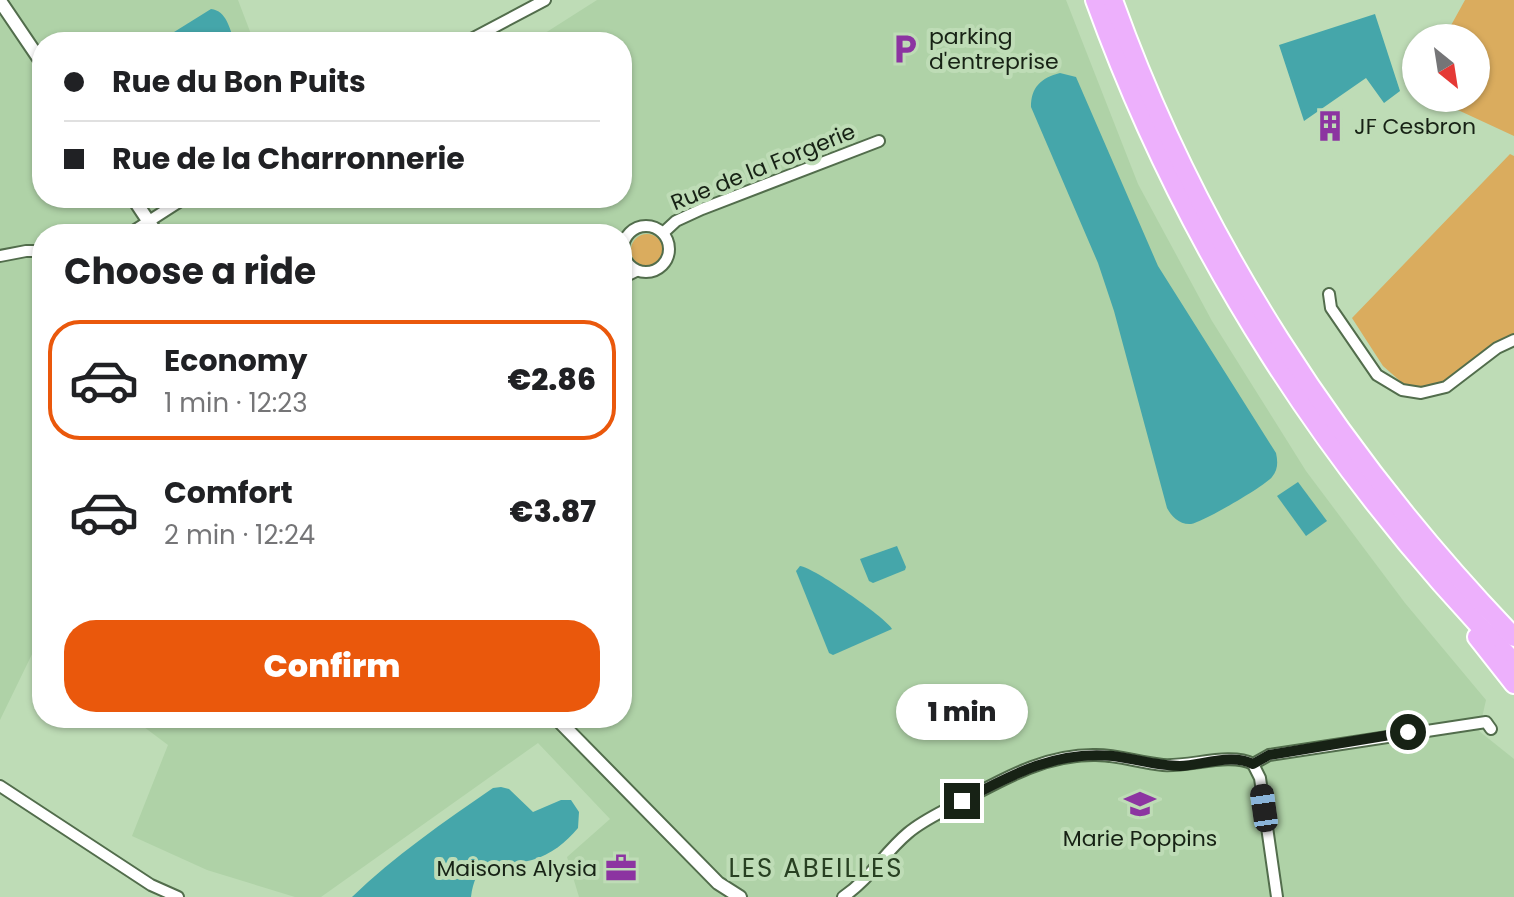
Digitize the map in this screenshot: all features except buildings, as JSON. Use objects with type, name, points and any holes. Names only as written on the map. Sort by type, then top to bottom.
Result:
[{"type":"highway","points":[[1095,0],[1120,68],[1162,163],[1207,254],[1257,338],[1378,511],[1457,604],[1514,662]]},
{"type":"highway","points":[[1113,0],[1136,64],[1222,246],[1273,330],[1387,491],[1473,594],[1514,637]]},
{"type":"highway","points":[[1457,604],[1486,651],[1514,684]]},
{"type":"street","points":[[485,32],[545,0]]},
{"type":"street","points":[[0,1],[32,48]]},
{"type":"street","name":"Rue de la Forgerie","points":[[663,233],[676,221],[702,209],[879,141]]},
{"type":"street","points":[[140,208],[150,224]]},
{"type":"street","points":[[144,224],[169,208]]},
{"type":"street","points":[[632,233],[636,228],[647,225],[663,233],[669,245],[667,259],[654,271],[632,273]]},
{"type":"street","points":[[0,256],[32,251]]},
{"type":"street","points":[[632,268],[636,271]]},
{"type":"street","points":[[1329,294],[1331,308],[1377,375],[1402,390],[1421,393],[1446,387],[1497,348],[1514,340]]},
{"type":"street","points":[[1253,764],[1269,755],[1436,728],[1486,722],[1491,729]]},
{"type":"street","points":[[566,728],[718,883],[740,897]]},
{"type":"street","points":[[843,897],[870,876],[895,844],[917,825],[1022,770],[1048,760],[1098,755],[1160,765],[1180,766],[1237,759],[1253,764],[1260,778],[1277,897]]},
{"type":"street","points":[[0,786],[151,885],[178,897]]},
{"type":"street","points":[[718,883],[726,897]]},
{"type":"shaded area","points":[[0,0],[238,0],[250,32],[32,32],[32,208],[632,208],[632,32],[547,32],[597,0],[1066,0],[1138,184],[1212,321],[1306,471],[1405,603],[1486,700],[1479,731],[1514,759],[1514,897],[579,897],[567,857],[610,819],[538,743],[321,897],[295,897],[207,870],[132,836],[168,745],[145,728],[632,728],[632,224],[32,224],[32,654],[0,720]]},
{"type":"shaded area","points":[[1465,0],[1514,0],[1514,136],[1462,112],[1490,112],[1490,24],[1452,24]]},
{"type":"shaded area","points":[[1510,154],[1514,156],[1514,336],[1505,337],[1449,381],[1407,387],[1383,366],[1352,318]]},
{"type":"shaded area","points":[[641,235],[653,235],[662,244],[662,256],[653,265],[641,265],[632,256],[632,244]]},
{"type":"water","points":[[211,9],[221,13],[231,32],[174,32]]},
{"type":"water","points":[[1375,14],[1400,91],[1384,103],[1366,78],[1304,121],[1279,45]]},
{"type":"water","points":[[1060,73],[1076,77],[1158,266],[1276,453],[1276,469],[1267,482],[1198,522],[1183,523],[1167,508],[1098,263],[1031,107],[1038,84]]},
{"type":"water","points":[[1298,482],[1327,521],[1306,536],[1277,496]]},
{"type":"water","points":[[897,546],[905,570],[873,583],[869,581],[860,559]]},
{"type":"water","points":[[800,566],[848,593],[892,629],[833,655],[829,653],[796,571]]},
{"type":"water","points":[[493,788],[509,789],[533,812],[561,800],[571,800],[579,812],[578,828],[558,847],[539,858],[484,868],[474,883],[471,897],[352,897],[420,840]]},
{"type":"place","name":"parking d'entreprise","points":[[905,49]]},
{"type":"place","name":"JF Cesbron","points":[[1330,126]]},
{"type":"place","name":"Marie Poppins","points":[[1140,804]]},
{"type":"place","name":"Maisons Alysia","points":[[621,868]]},
{"type":"district","name":"LES ABEILLES","points":[[816,868]]},
{"type":"route","points":[[962,801],[1022,770],[1070,756],[1116,756],[1180,766],[1237,759],[1253,764],[1269,755],[1408,732]]}]
